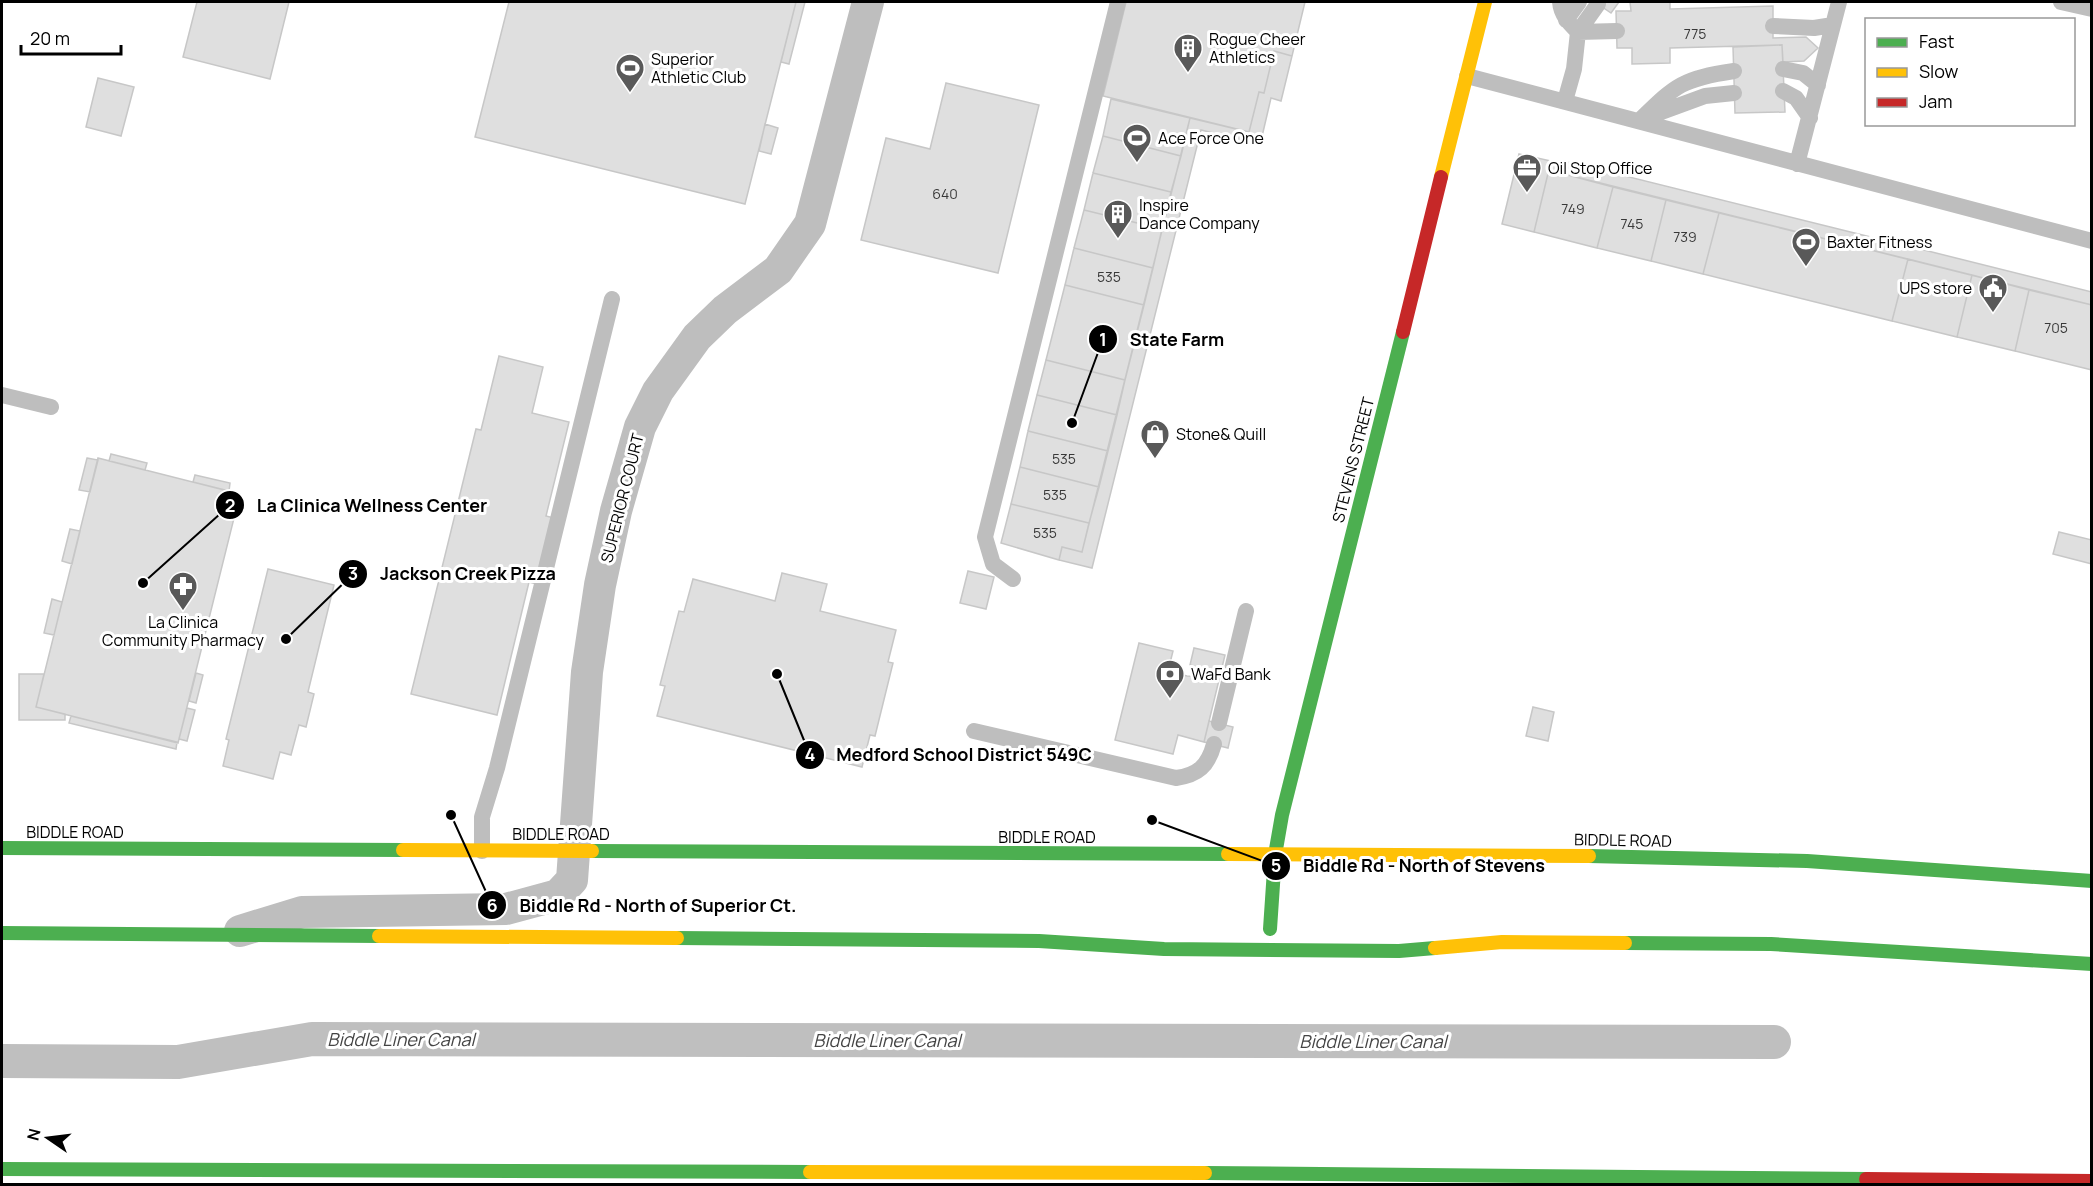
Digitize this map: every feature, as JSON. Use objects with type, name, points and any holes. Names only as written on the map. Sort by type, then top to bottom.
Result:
[{"type":"main road","name":"STEVENS STREET","points":[[1270,929],[1275,855],[1282,815],[1485,2]]},
{"type":"main road","name":"BIDDLE ROAD","points":[[2,848],[1726,859],[1830,863],[2091,881]]},
{"type":"main road","points":[[2,933],[1038,941],[1164,949],[1399,951],[1502,942]]},
{"type":"main road","points":[[1038,941],[1117,933]]},
{"type":"main road","points":[[1431,935],[1502,942],[1771,944],[2091,964]]},
{"type":"main road","points":[[2,1169],[1205,1173],[2091,1181]]},
{"type":"street","name":"SUPERIOR COURT","points":[[227,935],[302,912],[506,909],[558,895],[572,880],[587,672],[600,585],[616,512],[640,427],[658,391],[697,337],[725,310],[778,270],[810,224],[868,2]]},
{"type":"lane","points":[[1013,579],[993,564],[985,537],[1118,2]]},
{"type":"lane","points":[[1560,2],[1561,9],[1572,26]]},
{"type":"lane","points":[[1565,100],[1574,69],[1572,26],[1579,2]]},
{"type":"lane","points":[[1797,164],[1839,2]]},
{"type":"lane","points":[[2061,2],[2091,9]]},
{"type":"lane","points":[[1572,26],[1598,4]]},
{"type":"lane","points":[[1773,26],[1795,25],[1814,28],[1833,25]]},
{"type":"lane","points":[[1572,26],[1617,31]]},
{"type":"lane","points":[[1783,69],[1803,73],[1818,85]]},
{"type":"lane","points":[[1639,121],[1672,89],[1687,81],[1695,77],[1734,71]]},
{"type":"lane","points":[[1467,76],[1565,100],[2091,241]]},
{"type":"lane","points":[[1783,92],[1796,98],[1809,118]]},
{"type":"lane","points":[[1639,121],[1705,96],[1734,93]]},
{"type":"lane","points":[[482,851],[482,817],[497,768],[612,299]]},
{"type":"lane","points":[[2,395],[51,407]]},
{"type":"lane","points":[[1219,723],[1246,611]]},
{"type":"lane","points":[[974,731],[1176,778],[1190,776],[1203,768],[1211,756],[1214,744]]},
{"type":"building","points":[[197,2],[289,2],[270,79],[183,57]]},
{"type":"building","name":"Superior Athletic Club","points":[[509,2],[796,2],[745,204],[475,137]]},
{"type":"building","points":[[796,2],[805,2],[789,64],[781,62]]},
{"type":"building","name":"Rogue Cheer Athletics","points":[[1126,2],[1305,2],[1292,56],[1274,51],[1264,93],[1259,92],[1249,132],[1103,96]]},
{"type":"building","points":[[1595,2],[1619,2],[1611,13]]},
{"type":"building","points":[[1630,2],[1670,2],[1670,9],[1773,6],[1773,38],[1806,37],[1818,48],[1804,61],[1783,62],[1782,45],[1670,48],[1670,63],[1632,64],[1632,48],[1617,48],[1616,11],[1631,11]]},
{"type":"building","points":[[1782,45],[1785,112],[1735,113],[1733,47]]},
{"type":"building","points":[[1274,51],[1292,56],[1281,101],[1271,98],[1260,145],[1201,130],[1092,568],[1059,560],[1062,547],[1082,552],[1190,118],[1249,132],[1259,92],[1264,93]]},
{"type":"building","points":[[98,78],[134,87],[121,136],[86,127]]},
{"type":"building","points":[[946,83],[1039,105],[998,273],[861,240],[886,138],[930,149]]},
{"type":"building","points":[[1111,99],[1190,118],[1181,156],[1103,136]]},
{"type":"building","points":[[765,124],[778,128],[771,154],[759,151]]},
{"type":"building","name":"Ace Force One","points":[[1103,136],[1181,156],[1171,192],[1093,173]]},
{"type":"building","name":"Oil Stop Office","points":[[1519,154],[1551,161],[1534,232],[1502,224]]},
{"type":"building","points":[[1551,161],[1562,164],[1560,173],[1613,187],[1597,248],[1534,232]]},
{"type":"building","points":[[1563,161],[1616,174],[1617,170],[1621,171],[1621,175],[1911,247],[1912,243],[1917,244],[1916,248],[2092,292],[2092,305],[1560,173]]},
{"type":"building","points":[[1093,173],[1171,192],[1162,229],[1084,210]]},
{"type":"building","points":[[1613,187],[1666,200],[1651,261],[1597,248]]},
{"type":"building","points":[[1666,200],[1719,213],[1703,274],[1651,261]]},
{"type":"building","name":"Inspire Dance Company","points":[[1084,210],[1162,229],[1153,268],[1074,248]]},
{"type":"building","name":"Baxter Fitness","points":[[1719,213],[1908,259],[1892,321],[1703,274]]},
{"type":"building","points":[[1074,248],[1153,268],[1144,305],[1065,285]]},
{"type":"building","points":[[1908,259],[1972,275],[1957,337],[1892,321]]},
{"type":"building","name":"UPS store","points":[[1972,275],[2029,290],[2015,351],[1957,337]]},
{"type":"building","points":[[1065,285],[1144,305],[1125,380],[1046,360]]},
{"type":"building","points":[[2029,290],[2092,305],[2092,370],[2015,351]]},
{"type":"building","points":[[499,356],[543,367],[532,413],[569,422],[546,516],[554,518],[537,584],[529,582],[497,715],[411,694],[476,429],[481,430]]},
{"type":"building","points":[[1046,360],[1125,380],[1117,415],[1037,395]]},
{"type":"building","points":[[1037,395],[1117,415],[1108,451],[1028,431]]},
{"type":"building","points":[[1028,431],[1108,451],[1099,487],[1020,467]]},
{"type":"building","points":[[111,454],[147,463],[145,470],[109,461]]},
{"type":"building","points":[[87,458],[98,460],[90,492],[79,490]]},
{"type":"building","points":[[98,458],[240,494],[178,743],[36,707]]},
{"type":"building","points":[[1020,467],[1099,487],[1089,523],[1011,504]]},
{"type":"building","points":[[195,475],[230,483],[229,491],[193,482]]},
{"type":"building","points":[[1011,504],[1089,523],[1082,552],[1062,547],[1059,560],[1001,543]]},
{"type":"building","points":[[70,529],[80,531],[72,564],[62,561]]},
{"type":"building","points":[[2059,532],[2092,540],[2092,564],[2053,554]]},
{"type":"building","points":[[268,569],[334,585],[308,692],[314,694],[306,727],[299,725],[291,755],[280,752],[273,779],[223,766],[229,740],[226,739]]},
{"type":"building","points":[[968,571],[994,577],[986,609],[960,603]]},
{"type":"building","points":[[782,573],[827,584],[820,611],[896,630],[888,662],[893,663],[875,736],[870,735],[862,767],[657,716],[665,686],[660,685],[679,611],[684,612],[693,579],[775,601]]},
{"type":"building","points":[[52,599],[62,602],[54,635],[44,633]]},
{"type":"building","name":"WaFd Bank","points":[[1139,643],[1173,651],[1168,671],[1187,676],[1200,677],[1202,668],[1190,665],[1194,648],[1225,655],[1204,742],[1178,735],[1173,754],[1115,740]]},
{"type":"building","points":[[196,673],[203,675],[196,703],[189,701]]},
{"type":"building","points":[[19,674],[44,674],[36,707],[65,714],[65,720],[19,720]]},
{"type":"building","points":[[1533,707],[1554,712],[1548,741],[1526,736]]},
{"type":"building","points":[[187,708],[195,710],[187,741],[179,739]]},
{"type":"building","points":[[71,716],[177,742],[176,749],[69,723]]},
{"type":"building","points":[[1209,721],[1233,727],[1228,748],[1204,742]]},
{"type":"waterway","name":"Biddle Liner Canal","points":[[2,1061],[178,1062],[312,1039],[1774,1042]]},
{"type":"traffic: fast","points":[[1270,929],[1275,855],[1282,815],[1403,332]]},
{"type":"traffic: fast","points":[[2,848],[403,850]]},
{"type":"traffic: fast","points":[[592,851],[1228,854]]},
{"type":"traffic: fast","points":[[1589,856],[1807,861],[2092,881]]},
{"type":"traffic: fast","points":[[2,933],[379,936]]},
{"type":"traffic: fast","points":[[677,938],[1039,941],[1164,949],[1399,951],[1435,948]]},
{"type":"traffic: fast","points":[[1625,943],[1771,944],[2092,964]]},
{"type":"traffic: fast","points":[[2,1169],[810,1172]]},
{"type":"traffic: fast","points":[[1205,1173],[1866,1179]]},
{"type":"traffic: slow","points":[[1441,177],[1485,2]]},
{"type":"traffic: slow","points":[[403,850],[592,851]]},
{"type":"traffic: slow","points":[[1228,854],[1589,856]]},
{"type":"traffic: slow","points":[[379,936],[677,938]]},
{"type":"traffic: slow","points":[[1435,948],[1502,942],[1625,943]]},
{"type":"traffic: slow","points":[[810,1172],[1205,1173]]},
{"type":"traffic: jam","points":[[1403,332],[1441,177]]},
{"type":"traffic: jam","points":[[1866,1179],[2092,1181]]},
{"type":"place","name":"Rogue Cheer Athletics","points":[[1188,74]]},
{"type":"place","name":"Superior Athletic Club","points":[[630,94]]},
{"type":"place","name":"Ace Force One","points":[[1137,164]]},
{"type":"place","name":"Oil Stop Office","points":[[1527,194]]},
{"type":"place","name":"Inspire Dance Company","points":[[1118,240]]},
{"type":"place","name":"Baxter Fitness","points":[[1806,268]]},
{"type":"place","name":"UPS store","points":[[1993,314]]},
{"type":"place","name":"State Farm","points":[[1072,423]]},
{"type":"place","name":"Stone& Quill","points":[[1155,460]]},
{"type":"place","name":"La Clinica Wellness Center","points":[[143,583]]},
{"type":"place","name":"La Clinica Community Pharmacy","points":[[183,612]]},
{"type":"place","name":"Jackson Creek Pizza","points":[[286,639]]},
{"type":"place","name":"Medford School District 549C","points":[[777,674]]},
{"type":"place","name":"WaFd Bank","points":[[1170,700]]},
{"type":"place","name":"Biddle Rd - North of Superior Ct.","points":[[451,815]]},
{"type":"place","name":"Biddle Rd - North of Stevens","points":[[1152,820]]}]
